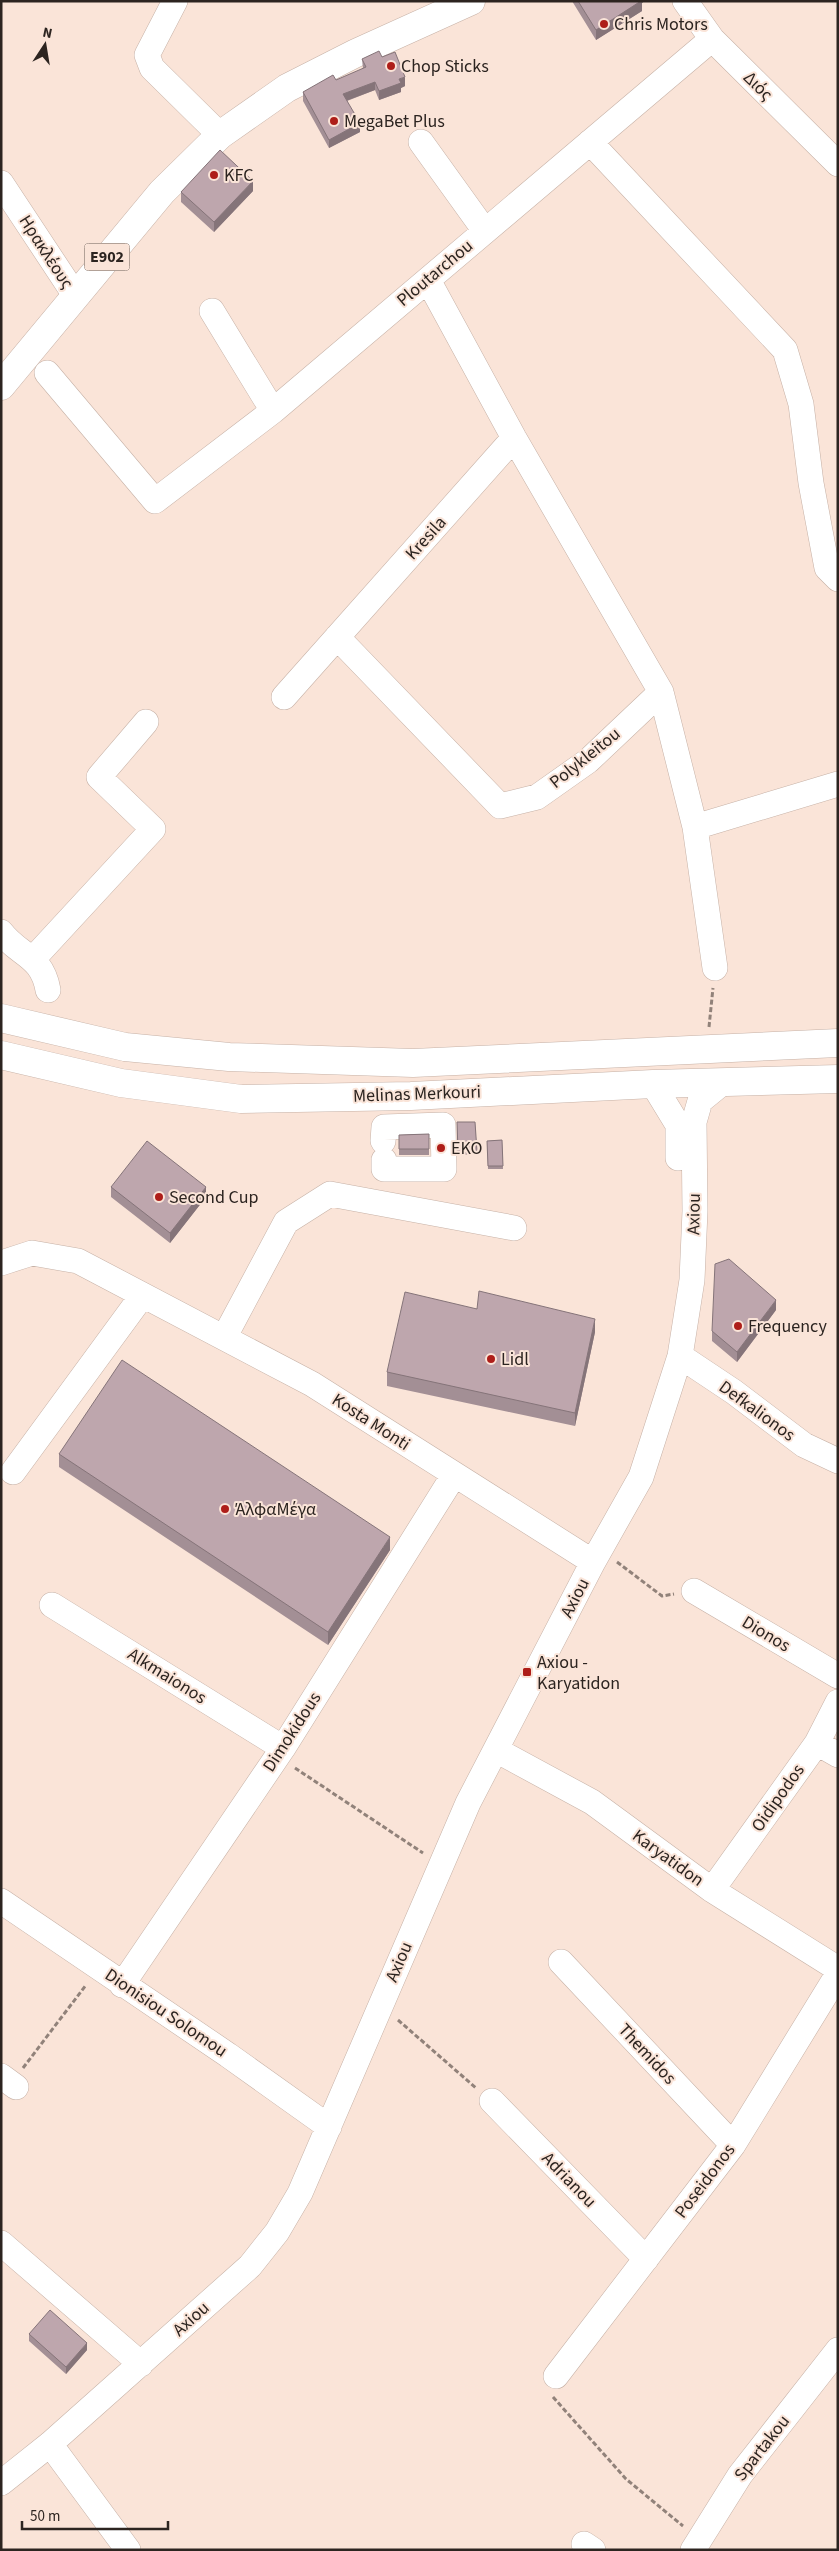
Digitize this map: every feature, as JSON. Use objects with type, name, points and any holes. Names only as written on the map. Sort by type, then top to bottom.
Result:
[{"type":"main road","name":"E902","points":[[1,386],[162,192],[220,134],[287,88],[356,53],[472,1]]},
{"type":"main road","name":"Melinas Merkouri","points":[[1,1018],[125,1047],[229,1057],[413,1063],[707,1047],[838,1043]]},
{"type":"main road","name":"Melinas Merkouri","points":[[1,1055],[121,1083],[240,1099],[411,1096],[653,1084],[722,1084],[838,1079]]},
{"type":"street","points":[[175,1],[147,55],[152,68],[220,134]]},
{"type":"street","name":"Διός","points":[[685,1],[712,39],[838,164]]},
{"type":"street","name":"Ploutarchou","points":[[47,373],[155,501],[273,411],[712,39]]},
{"type":"street","points":[[421,142],[485,231]]},
{"type":"street","points":[[590,142],[785,350],[801,404],[811,484],[827,568],[838,579]]},
{"type":"street","name":"Ηρακλέους","points":[[1,182],[75,295]]},
{"type":"street","points":[[428,280],[514,438],[661,692],[695,826],[715,968]]},
{"type":"street","points":[[212,310],[273,411]]},
{"type":"street","name":"Kresila","points":[[284,697],[514,438]]},
{"type":"street","name":"Polykleitou","points":[[337,637],[500,806],[537,797],[588,761],[661,692]]},
{"type":"street","points":[[34,959],[153,829],[99,777],[146,722]]},
{"type":"street","points":[[695,826],[838,784]]},
{"type":"street","points":[[1,932],[34,959],[46,975],[48,990]]},
{"type":"street","name":"Axiou","points":[[653,1084],[678,1125],[680,1356]]},
{"type":"street","name":"Axiou","points":[[1,2483],[50,2444],[250,2266],[277,2232],[300,2193],[468,1803],[597,1556],[641,1477],[680,1356],[692,1280],[695,1211],[694,1122],[700,1101],[722,1084]]},
{"type":"street","points":[[411,1096],[413,1126]]},
{"type":"street","points":[[413,1126],[443,1126],[444,1169],[384,1169],[384,1127],[413,1126]]},
{"type":"street","points":[[224,1336],[286,1222],[330,1194],[514,1228]]},
{"type":"street","name":"Kosta Monti","points":[[1,1263],[32,1253],[78,1261],[142,1296],[224,1336],[312,1384],[454,1475],[597,1556]]},
{"type":"street","points":[[13,1472],[142,1296]]},
{"type":"street","name":"Defkalionos","points":[[680,1356],[734,1392],[804,1446],[838,1461]]},
{"type":"street","name":"Dimokidous","points":[[122,1985],[280,1752],[454,1475]]},
{"type":"street","name":"Dionos","points":[[694,1591],[838,1676]]},
{"type":"street","name":"Alkmaionos","points":[[52,1605],[280,1752]]},
{"type":"street","name":"Oidipodos","points":[[712,1890],[827,1749],[838,1702]]},
{"type":"street","name":"Karyatidon","points":[[496,1750],[592,1802],[712,1890],[838,1969]]},
{"type":"street","name":"Dionisiou Solomou","points":[[1,1901],[122,1985],[228,2055],[329,2127]]},
{"type":"street","name":"Themidos","points":[[562,1962],[733,2146]]},
{"type":"street","name":"Poseidonos","points":[[556,2376],[733,2146],[838,1974]]},
{"type":"street","name":"Adrianou","points":[[492,2102],[646,2259]]},
{"type":"street","points":[[1,2243],[141,2364]]},
{"type":"street","name":"Spartakou","points":[[696,2545],[740,2475],[836,2358]]},
{"type":"street","points":[[50,2444],[128,2550]]},
{"type":"path","points":[[707,1047],[715,968]]},
{"type":"path","points":[[597,1556],[662,1596],[694,1591]]},
{"type":"path","points":[[280,1752],[440,1865]]},
{"type":"path","points":[[10,2082],[98,1968]]},
{"type":"path","points":[[381,2005],[492,2102]]},
{"type":"path","points":[[556,2376],[546,2390],[626,2479],[696,2545]]},
{"type":"building","points":[[578,1],[641,1],[596,30]]},
{"type":"building","points":[[379,51],[382,57],[395,52],[405,77],[399,79],[401,83],[379,91],[375,82],[343,94],[360,123],[329,140],[303,92],[333,75],[336,80],[366,67],[362,59]]},
{"type":"building","points":[[220,150],[253,181],[214,222],[181,192]]},
{"type":"building","points":[[457,1122],[475,1122],[477,1151],[458,1152]]},
{"type":"building","points":[[429,1134],[429,1149],[399,1149],[399,1135]]},
{"type":"building","points":[[502,1140],[503,1166],[488,1166],[487,1141]]},
{"type":"building","name":"Second Cup","points":[[147,1141],[206,1187],[170,1233],[111,1187]]},
{"type":"building","name":"Frequency","points":[[729,1259],[776,1300],[737,1352],[712,1331],[715,1264]]},
{"type":"building","name":"Lidl","points":[[479,1291],[595,1319],[575,1413],[387,1372],[405,1292],[477,1309]]},
{"type":"building","name":"ΆλφαΜέγα","points":[[122,1360],[390,1537],[328,1632],[59,1454]]},
{"type":"building","points":[[50,2310],[87,2343],[66,2367],[29,2334]]},
{"type":"place","name":"Chris Motors","points":[[604,24]]},
{"type":"place","name":"Chop Sticks","points":[[391,66]]},
{"type":"place","name":"MegaBet Plus","points":[[334,121]]},
{"type":"place","name":"KFC","points":[[214,175]]},
{"type":"place","name":"EKO","points":[[441,1148]]},
{"type":"place","name":"Second Cup","points":[[159,1197]]},
{"type":"place","name":"Frequency","points":[[738,1326]]},
{"type":"place","name":"Lidl","points":[[491,1359]]},
{"type":"place","name":"ΆλφαΜέγα","points":[[225,1509]]},
{"type":"place","name":"Axiou - Karyatidon","points":[[527,1672]]}]
